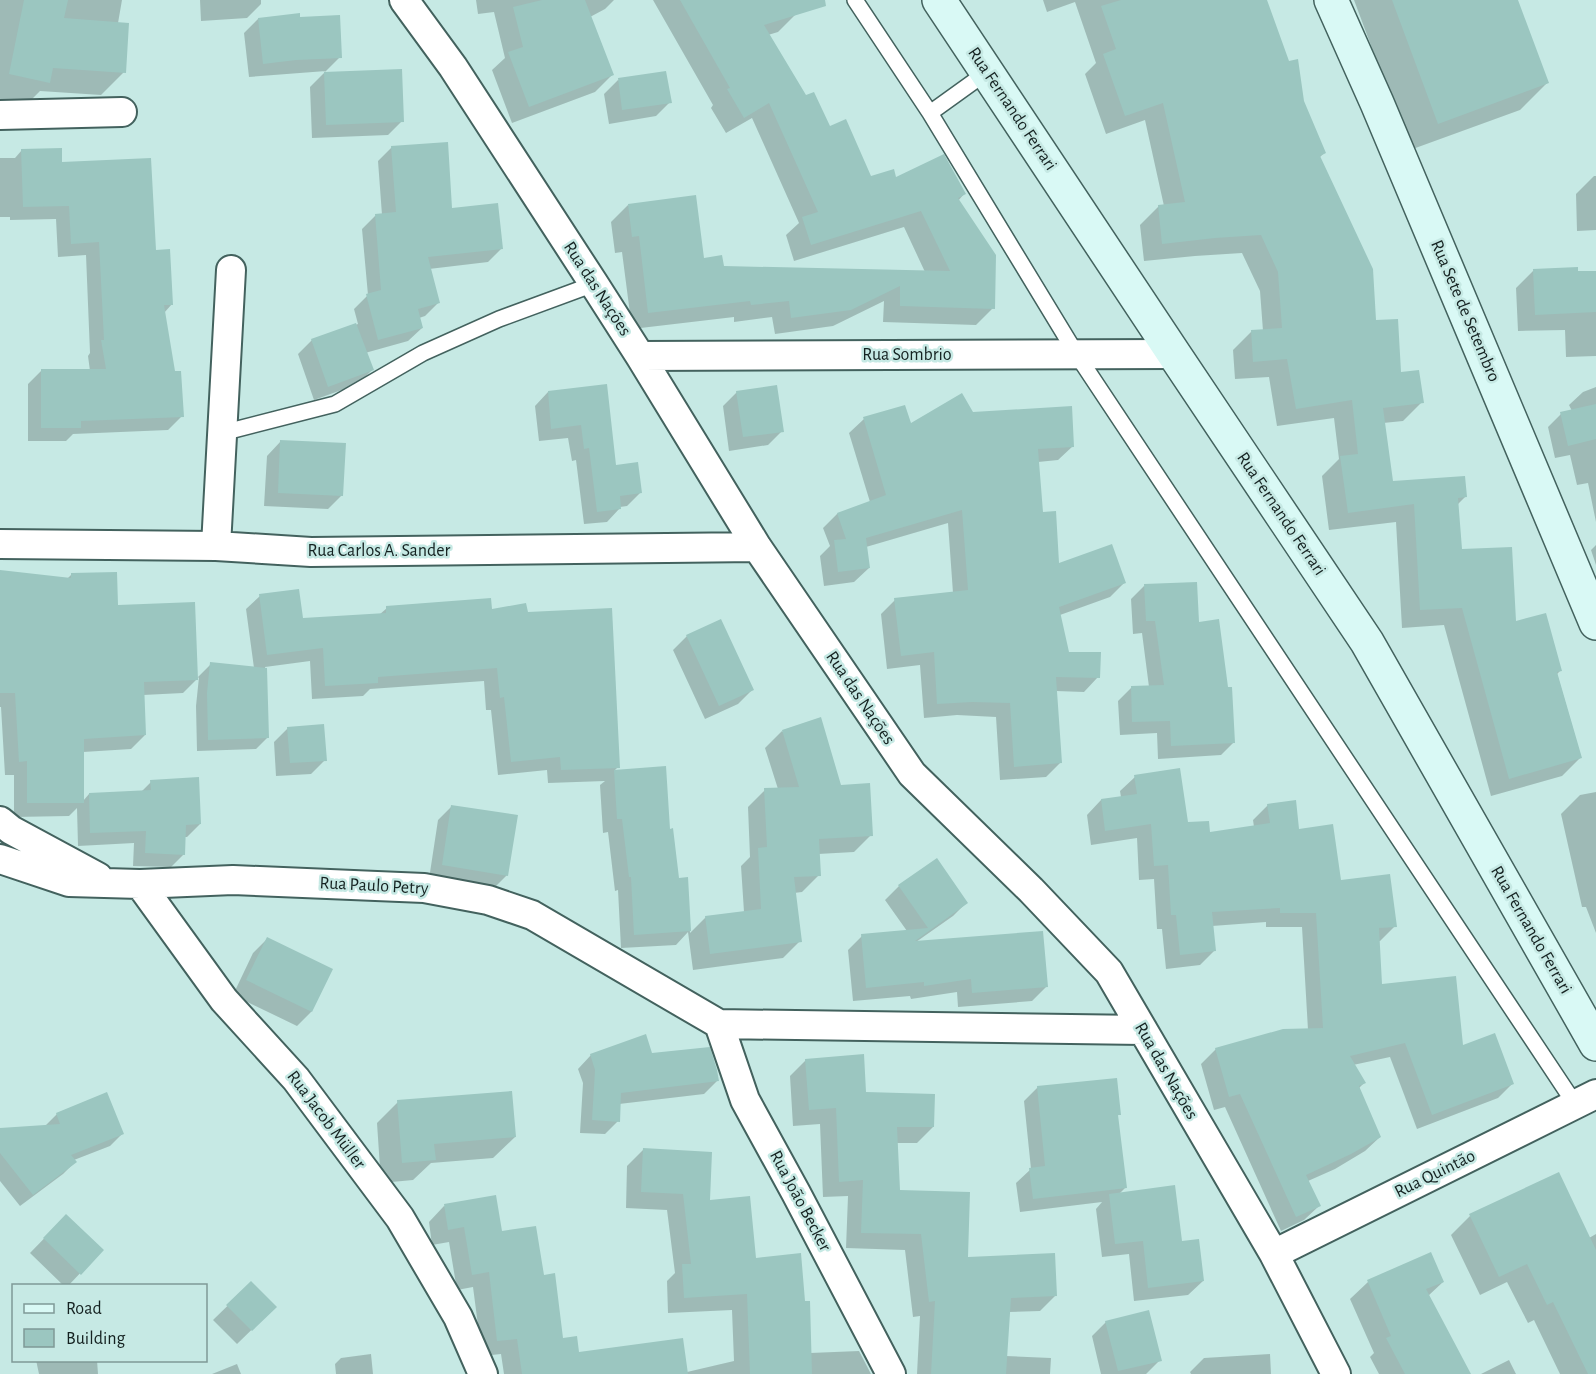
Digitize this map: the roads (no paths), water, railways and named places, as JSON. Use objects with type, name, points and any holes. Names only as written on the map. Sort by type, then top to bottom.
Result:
[{"type":"main road","name":"Rua Fernando Ferrari","points":[[939,0],[1367,642],[1596,1044]]},
{"type":"main road","name":"Rua Sete de Setembro","points":[[1331,0],[1377,103],[1596,622]]},
{"type":"street","name":"Rua das Nações","points":[[404,0],[453,67],[594,284],[758,548],[912,774],[1031,890],[1109,972],[1274,1254],[1336,1374]]},
{"type":"street","points":[[0,115],[122,112]]},
{"type":"street","points":[[216,546],[231,270]]},
{"type":"street","name":"Rua Sombrio","points":[[640,356],[1174,354]]},
{"type":"street","name":"Rua Carlos A. Sander","points":[[0,544],[216,546],[311,552],[758,548]]},
{"type":"street","points":[[0,821],[11,830],[107,883]]},
{"type":"street","name":"Rua Paulo Petry","points":[[0,859],[69,882],[140,884],[233,880],[424,888],[488,900],[532,915],[719,1024]]},
{"type":"street","name":"Rua Jacob Müller","points":[[140,884],[224,1000],[296,1079],[400,1218],[458,1317],[483,1374]]},
{"type":"street","points":[[719,1024],[1143,1030]]},
{"type":"street","name":"Rua João Becker","points":[[719,1024],[745,1100],[891,1374]]},
{"type":"street","name":"Rua Quintão","points":[[1274,1254],[1586,1099]]},
{"type":"lane","points":[[855,0],[930,112],[1077,355],[1586,1099]]},
{"type":"lane","points":[[930,112],[987,72]]},
{"type":"lane","points":[[222,433],[334,404],[423,353],[499,319],[594,284]]}]
